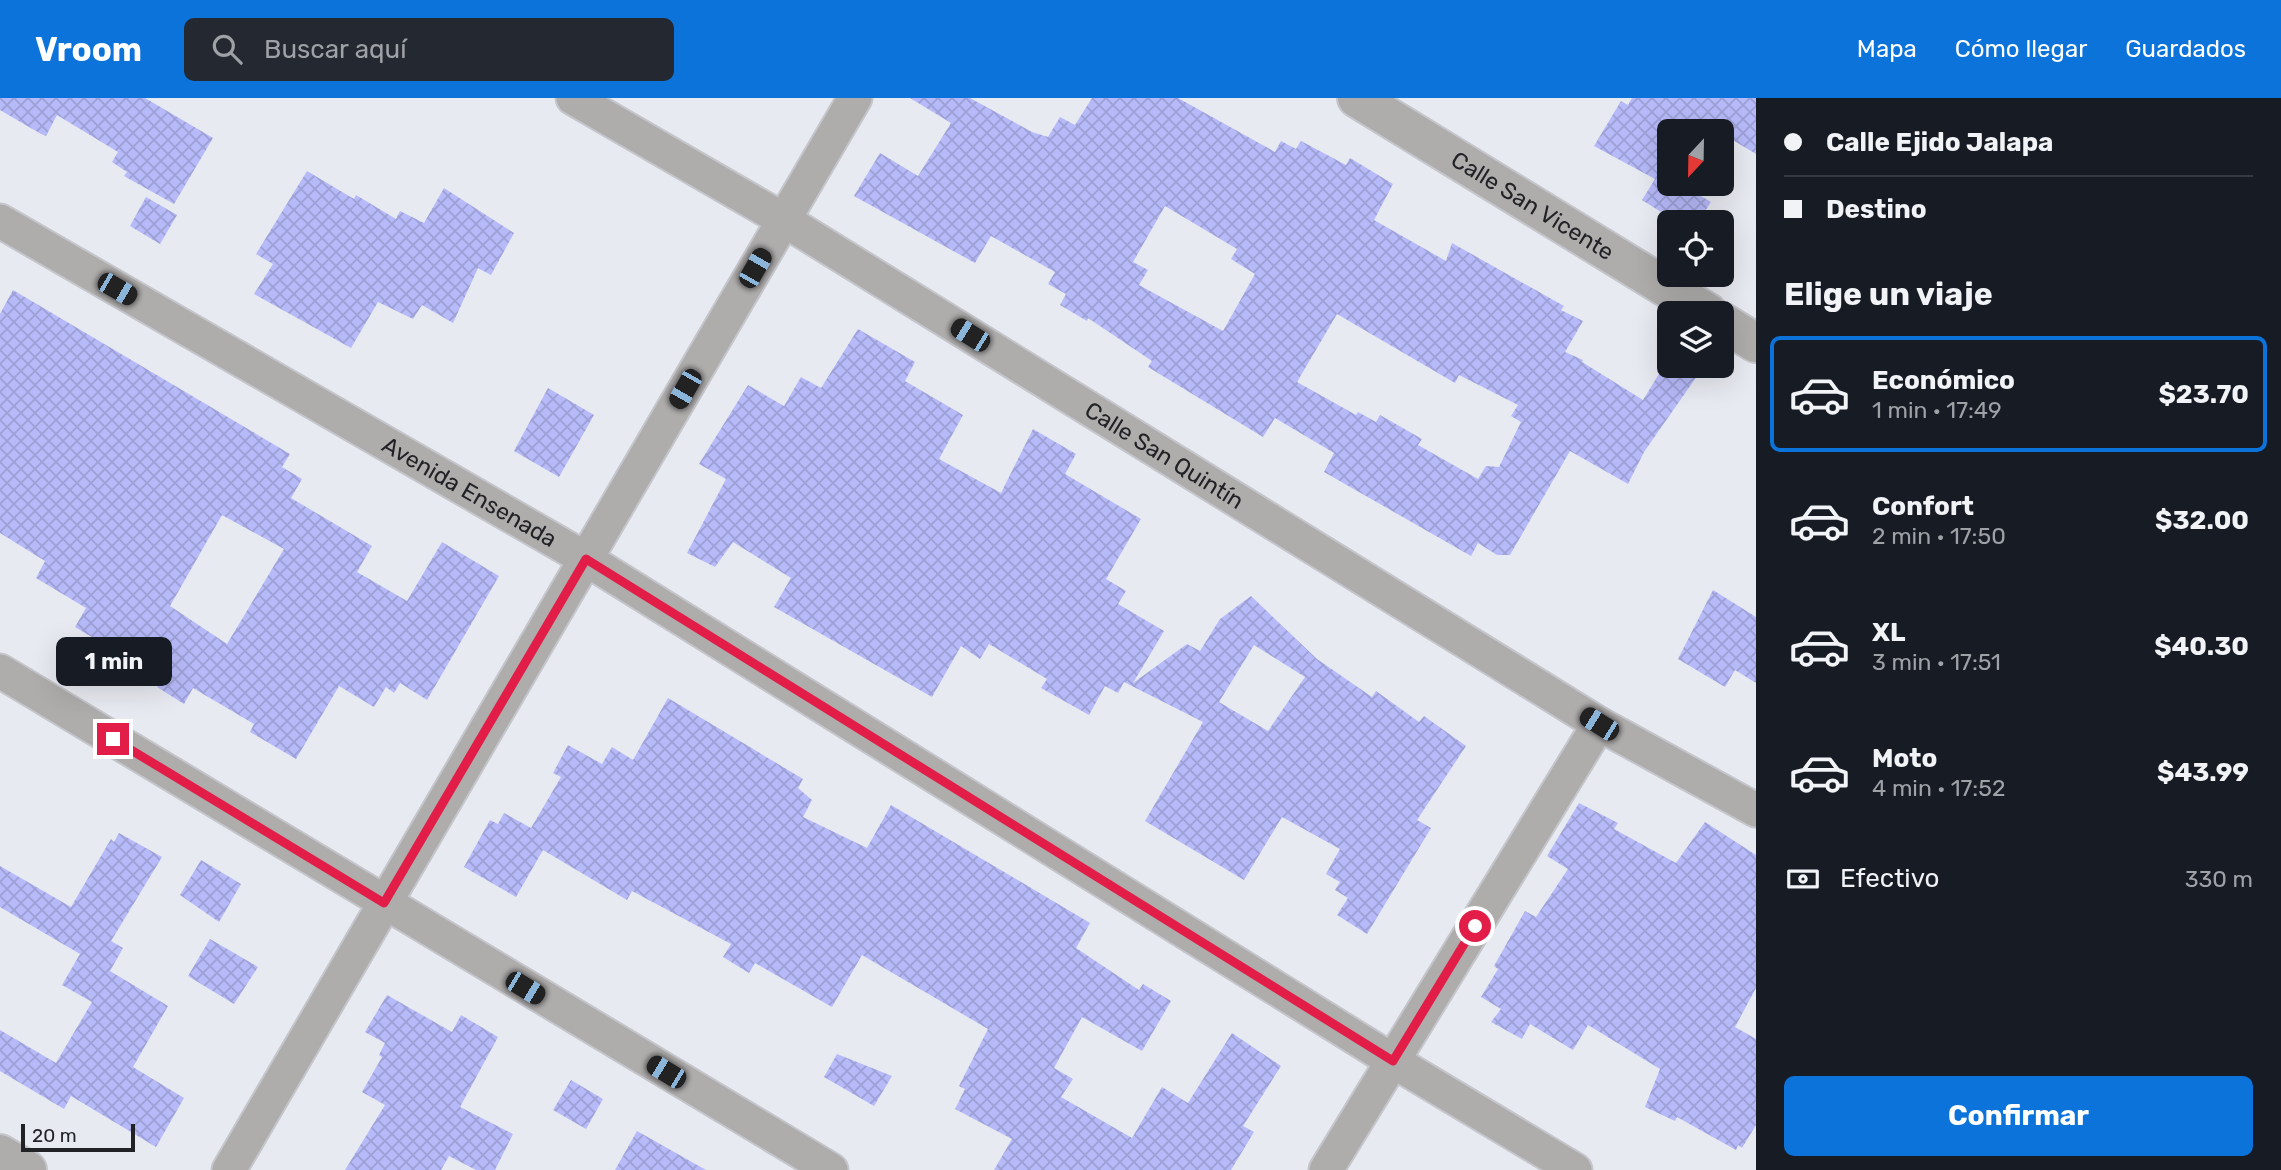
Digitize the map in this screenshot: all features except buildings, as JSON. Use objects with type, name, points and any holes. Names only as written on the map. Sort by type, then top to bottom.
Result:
[{"type":"street","name":"Calle San Quintín","points":[[573,98],[783,220],[1599,724],[1756,810]]},
{"type":"street","points":[[229,1170],[855,98]]},
{"type":"street","name":"Calle San Vicente","points":[[1357,98],[1688,301]]},
{"type":"street","name":"Avenida Ensenada","points":[[0,221],[586,559],[1393,1061],[1575,1170]]},
{"type":"street","points":[[1734,329],[1756,343]]},
{"type":"street","points":[[0,671],[831,1170]]},
{"type":"street","points":[[1326,1170],[1599,724]]},
{"type":"street","points":[[0,1154],[27,1170]]},
{"type":"route","points":[[113,739],[384,903],[586,559],[1393,1061],[1475,926]]}]
